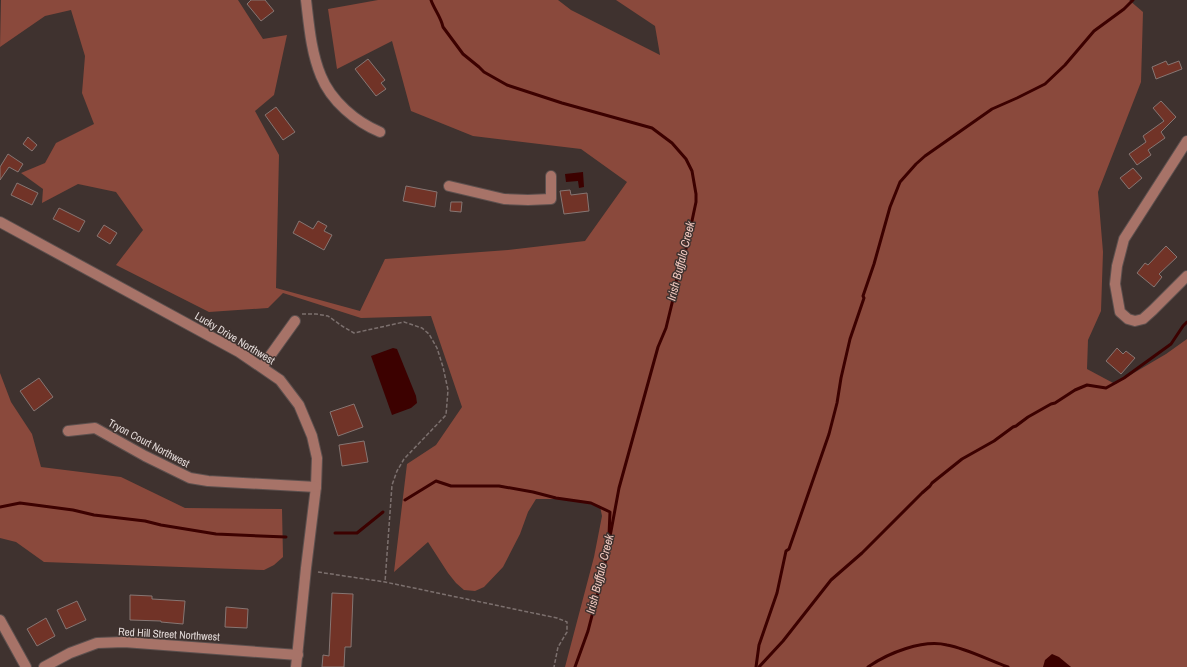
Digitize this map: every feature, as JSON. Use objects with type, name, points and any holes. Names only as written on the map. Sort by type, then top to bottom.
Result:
[{"type":"street","points":[[306,0],[311,42],[321,78],[330,92],[346,110],[360,122],[380,132]]},
{"type":"street","points":[[1187,141],[1124,239],[1117,266],[1116,284],[1120,312],[1128,319],[1135,321],[1143,319],[1187,276]]},
{"type":"street","points":[[449,186],[504,199],[551,199],[551,176]]},
{"type":"street","name":"Lucky Drive Northwest","points":[[0,222],[239,352],[280,380],[299,405],[312,436],[317,458],[316,487],[296,667]]},
{"type":"street","points":[[262,367],[295,321]]},
{"type":"street","name":"Tryon Court Northwest","points":[[68,430],[95,428],[145,456],[190,478],[208,481],[316,487]]},
{"type":"street","points":[[0,620],[26,667]]},
{"type":"street","name":"Red Hill Street Northwest","points":[[44,667],[70,653],[97,643],[124,642],[298,655]]},
{"type":"path","points":[[295,321],[302,314],[328,316],[354,333],[404,322],[422,328],[429,334],[437,348],[444,367],[448,390],[446,415],[404,459],[392,485],[385,582]]},
{"type":"path","points":[[318,572],[385,582],[557,618],[567,622],[567,632],[558,646],[554,667]]},
{"type":"shaded area","points":[[1,0],[238,0],[263,39],[287,35],[274,95],[255,111],[279,155],[276,288],[360,311],[385,259],[508,250],[585,241],[627,182],[581,149],[473,136],[411,111],[392,41],[337,69],[328,9],[378,0],[558,0],[571,10],[660,55],[655,26],[616,0],[1129,0],[1143,12],[1141,82],[1098,192],[1103,252],[1101,311],[1088,340],[1087,369],[1115,384],[1166,354],[1187,339],[1187,667],[565,667],[594,557],[602,516],[600,506],[568,499],[536,499],[528,512],[520,534],[503,567],[484,587],[475,591],[464,590],[456,583],[428,542],[394,572],[407,464],[436,445],[462,407],[431,316],[361,318],[283,293],[268,308],[209,312],[116,265],[143,230],[116,192],[78,184],[42,203],[43,189],[21,173],[45,163],[56,143],[94,124],[82,93],[85,56],[71,10],[45,16],[0,47]]},
{"type":"shaded area","points":[[583,172],[584,187],[579,188],[578,181],[566,182],[565,174]]},
{"type":"shaded area","points":[[393,348],[397,349],[416,396],[417,403],[411,408],[392,415],[371,356]]},
{"type":"shaded area","points":[[0,373],[11,402],[32,434],[41,467],[121,477],[185,508],[282,509],[283,557],[274,565],[264,570],[44,562],[16,542],[0,538]]},
{"type":"shaded area","points":[[1052,654],[1059,657],[1071,667],[1043,667],[1045,660]]},
{"type":"building","points":[[251,0],[265,0],[274,11],[261,21],[247,4]]},
{"type":"building","points":[[368,59],[385,80],[381,83],[386,89],[376,96],[355,69]]},
{"type":"building","points":[[1166,61],[1168,65],[1179,61],[1182,69],[1156,79],[1152,67]]},
{"type":"building","points":[[1161,101],[1176,117],[1161,132],[1165,138],[1148,150],[1151,155],[1137,165],[1129,154],[1146,142],[1143,136],[1164,121],[1153,108]]},
{"type":"building","points":[[276,107],[295,132],[283,140],[265,115]]},
{"type":"building","points":[[28,137],[37,145],[32,151],[23,144]]},
{"type":"building","points":[[8,154],[23,164],[18,172],[9,167],[0,180],[0,167]]},
{"type":"building","points":[[1133,168],[1142,178],[1129,189],[1120,178]]},
{"type":"building","points":[[17,183],[38,193],[32,205],[11,195]]},
{"type":"building","points":[[406,186],[437,192],[435,207],[403,201]]},
{"type":"building","points":[[570,190],[571,195],[587,193],[589,211],[564,214],[560,191]]},
{"type":"building","points":[[451,202],[462,202],[461,212],[450,211]]},
{"type":"building","points":[[59,208],[85,221],[79,232],[53,219]]},
{"type":"building","points":[[299,221],[313,229],[318,221],[327,226],[324,231],[332,235],[324,250],[293,233]]},
{"type":"building","points":[[104,225],[117,233],[110,244],[97,236]]},
{"type":"building","points":[[1166,246],[1177,257],[1159,274],[1162,277],[1154,287],[1137,273],[1145,263],[1148,265]]},
{"type":"building","points":[[1117,348],[1123,354],[1126,351],[1135,358],[1121,374],[1106,361]]},
{"type":"building","points":[[39,378],[53,397],[34,411],[20,391]]},
{"type":"building","points":[[354,404],[363,427],[338,436],[330,412]]},
{"type":"building","points":[[364,441],[368,462],[342,466],[339,445]]},
{"type":"building","points":[[332,593],[353,594],[351,647],[345,647],[344,667],[322,667],[323,655],[329,656]]},
{"type":"building","points":[[130,595],[152,596],[152,599],[185,601],[183,624],[161,621],[130,620]]},
{"type":"building","points":[[77,601],[86,620],[66,629],[57,610]]},
{"type":"building","points":[[226,607],[248,609],[247,628],[225,627]]},
{"type":"building","points":[[46,618],[55,636],[37,646],[27,629]]},
{"type":"waterway","name":"Irish Buffalo Creek","points":[[431,0],[443,27],[463,54],[484,72],[507,85],[562,103],[652,128],[672,143],[686,159],[692,171],[696,202],[686,249],[677,276],[666,328],[658,347],[619,488],[604,569],[588,631],[575,667]]},
{"type":"waterway","points":[[756,667],[759,645],[777,593],[786,551],[789,549],[829,434],[850,339],[864,298],[863,296],[874,264],[890,207],[900,182],[925,156],[992,109],[1045,84],[1065,65],[1094,31],[1124,9],[1133,0]]},
{"type":"waterway","points":[[759,667],[783,641],[831,580],[862,553],[932,483],[962,459],[994,441],[1028,417],[1055,403],[1075,390],[1087,385],[1106,388],[1124,378],[1171,344],[1187,322]]},
{"type":"waterway","points":[[405,500],[436,481],[451,486],[499,486],[556,498],[591,503],[610,512],[609,535]]},
{"type":"waterway","points":[[0,507],[20,503],[73,510],[94,515],[145,521],[216,534],[286,537]]},
{"type":"waterway","points":[[335,533],[357,533],[383,512]]},
{"type":"waterway","points":[[868,667],[895,652],[906,648],[927,644],[947,645],[963,649],[1008,667]]}]
